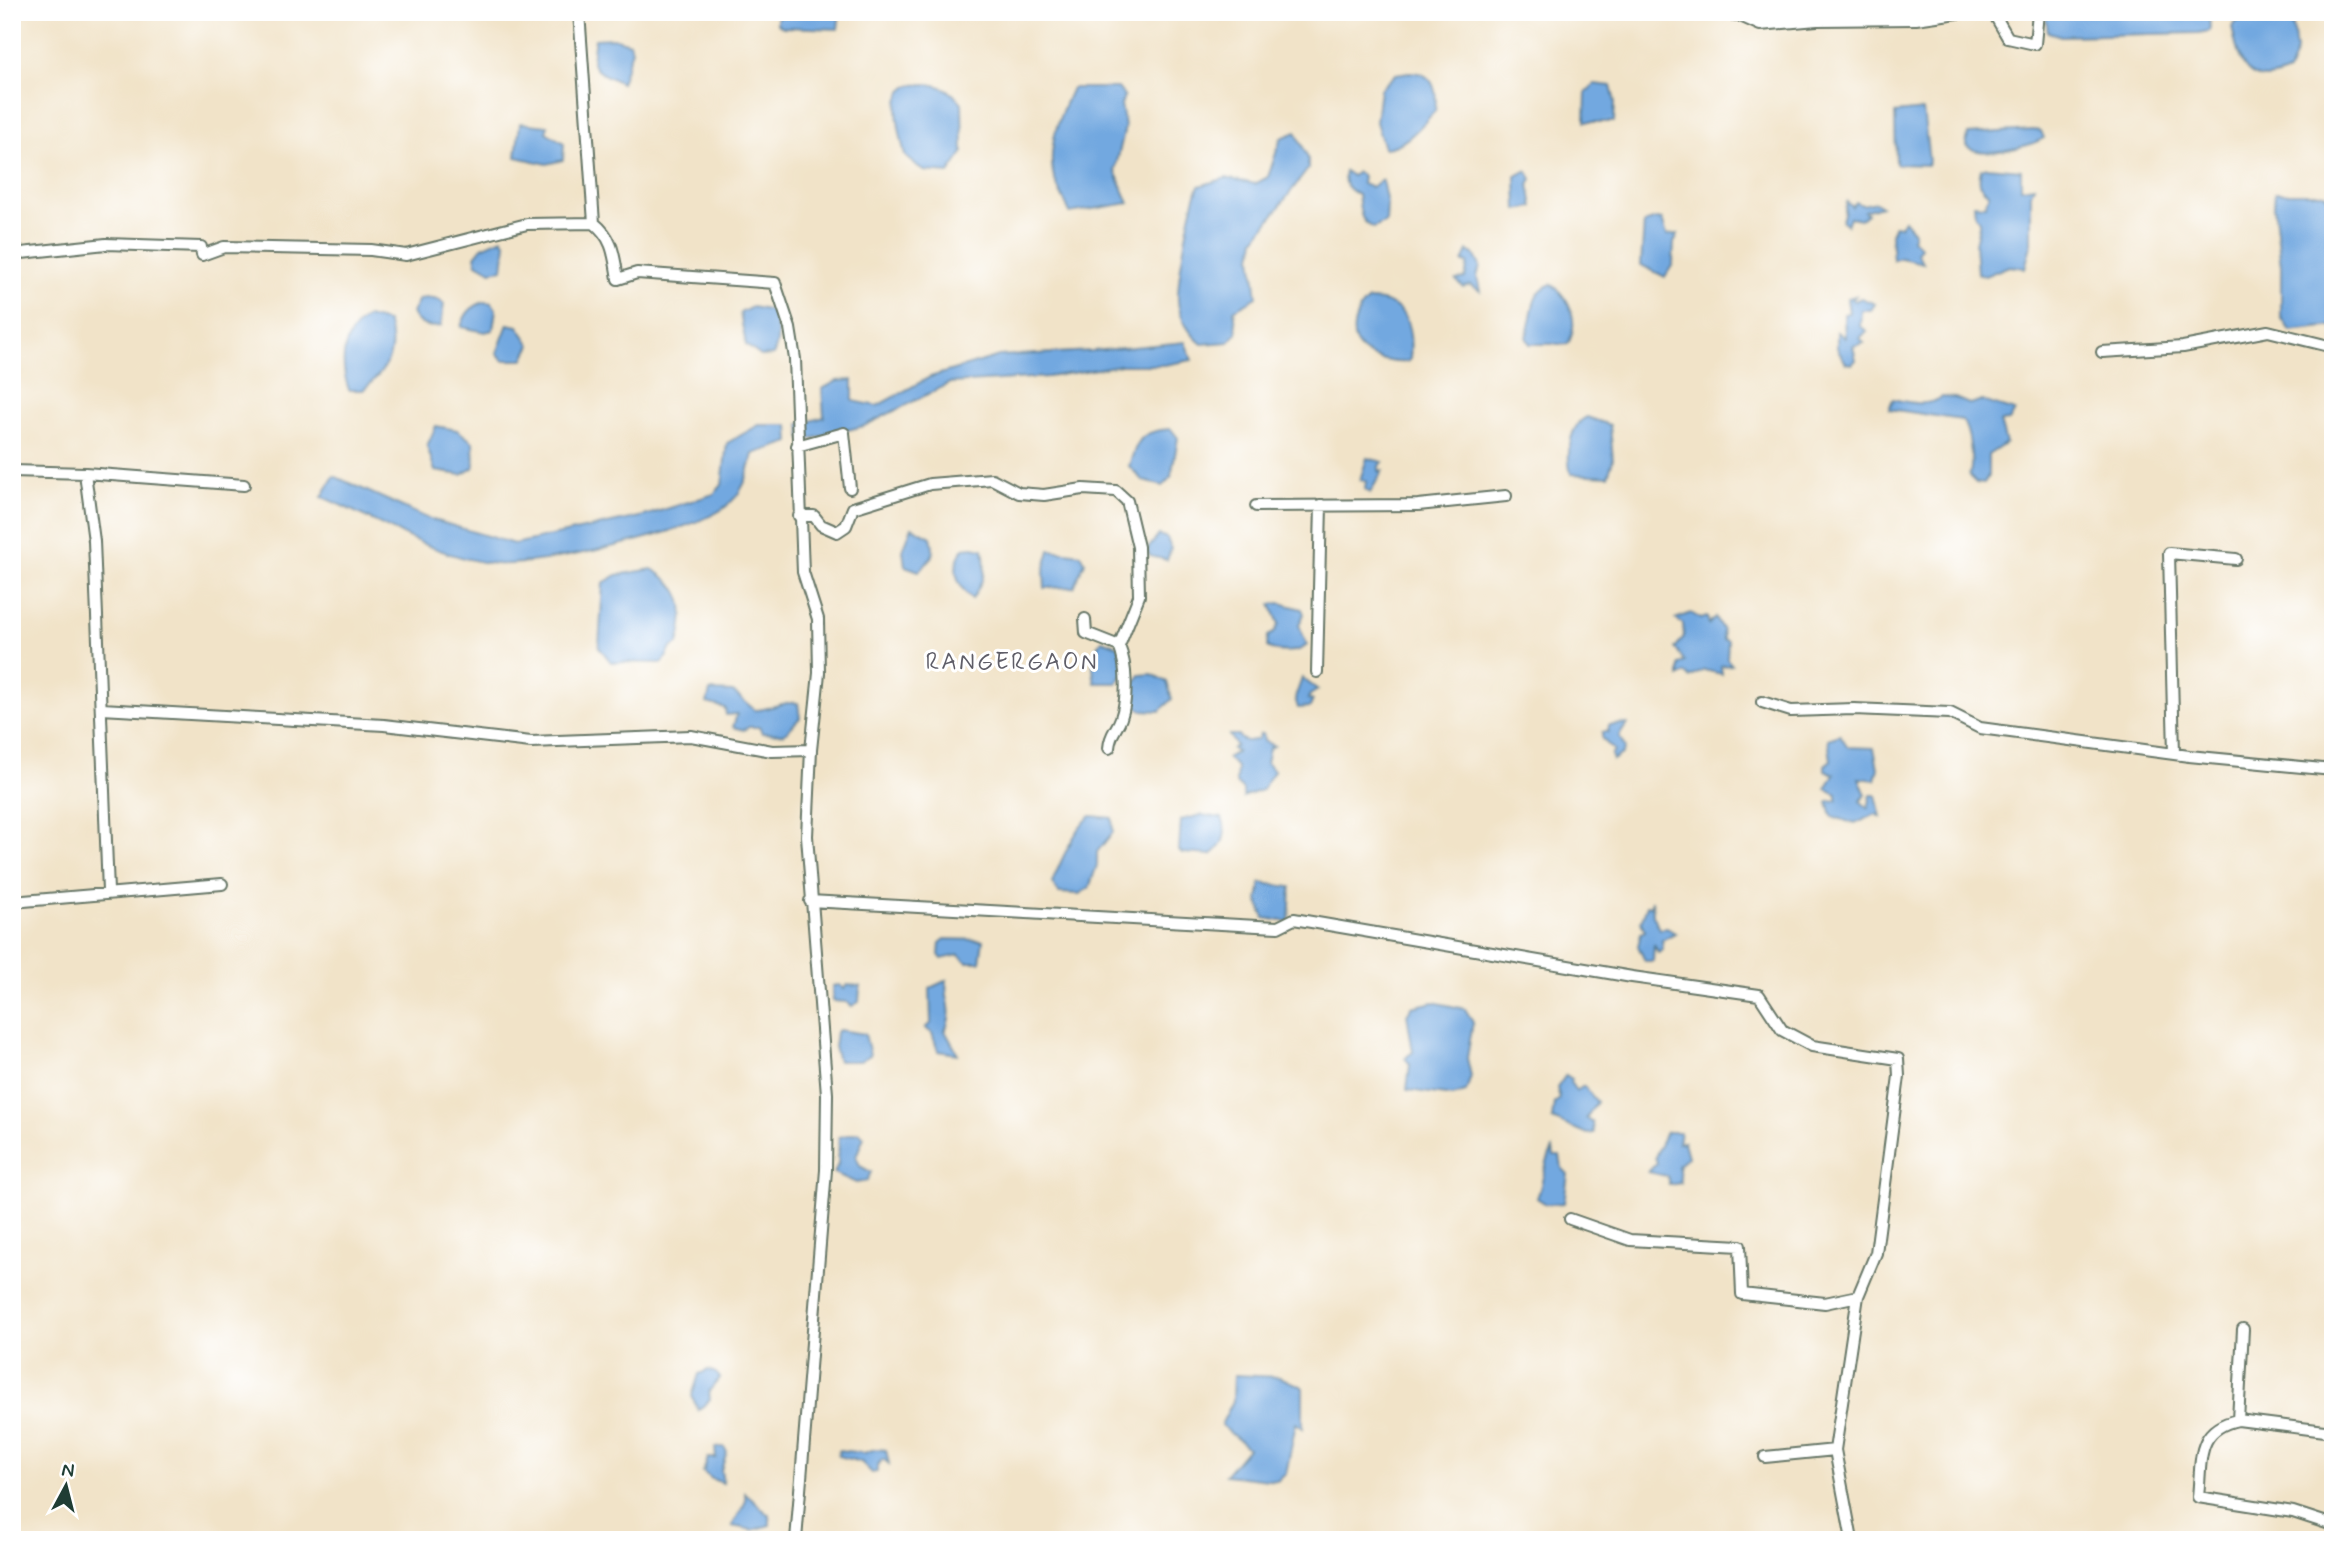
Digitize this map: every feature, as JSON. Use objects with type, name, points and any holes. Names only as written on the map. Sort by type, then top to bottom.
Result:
[{"type":"street","points":[[579,12],[593,223]]},
{"type":"street","points":[[1668,12],[1738,15],[1760,25],[1817,20],[1916,19],[1964,12]]},
{"type":"street","points":[[1993,12],[2008,38],[2035,44],[2038,12]]},
{"type":"street","points":[[12,254],[106,244],[201,247],[202,255],[225,247],[371,250],[406,255],[527,224],[593,223],[607,233],[618,279],[638,273],[775,283],[790,328],[795,359],[803,572],[818,620],[819,673],[811,750],[807,836],[827,1094],[826,1170],[796,1540]]},
{"type":"street","points":[[2102,352],[2183,347],[2268,331],[2333,347]]},
{"type":"street","points":[[797,446],[844,433],[850,488]]},
{"type":"street","points":[[12,471],[85,473],[244,485]]},
{"type":"street","points":[[85,473],[94,541],[108,891]]},
{"type":"street","points":[[799,516],[814,516],[821,524],[837,532],[846,526],[853,508],[930,484],[992,479],[1019,493],[1044,495],[1083,489],[1116,491],[1127,501],[1138,547],[1139,596],[1119,646],[1125,663],[1123,703],[1121,719],[1110,734],[1109,748]]},
{"type":"street","points":[[1256,506],[1419,505],[1507,496]]},
{"type":"street","points":[[1317,672],[1321,505]]},
{"type":"street","points":[[2174,754],[2169,552],[2236,559]]},
{"type":"street","points":[[1085,619],[1086,633],[1119,646]]},
{"type":"street","points":[[1762,702],[1791,711],[1854,709],[1950,713],[1980,728],[2174,754],[2333,770]]},
{"type":"street","points":[[102,709],[384,725],[531,742],[691,736],[772,751],[811,750]]},
{"type":"street","points":[[12,902],[108,891],[222,884]]},
{"type":"street","points":[[810,901],[1278,927],[1294,919],[1632,977],[1759,995],[1782,1030],[1812,1046],[1898,1059],[1876,1253],[1858,1296],[1835,1450],[1852,1540]]},
{"type":"street","points":[[1570,1219],[1630,1240],[1740,1246],[1742,1294],[1825,1303],[1858,1296]]},
{"type":"street","points":[[2238,1420],[2243,1329]]},
{"type":"street","points":[[2333,1432],[2238,1420],[2219,1424],[2204,1440],[2198,1497],[2292,1512],[2333,1525]]},
{"type":"street","points":[[1765,1457],[1835,1450]]},
{"type":"water","points":[[789,12],[840,12],[838,29],[783,27],[777,24],[777,18]]},
{"type":"water","points":[[2045,12],[2209,12],[2210,31],[2061,36],[2048,32]]},
{"type":"water","points":[[2253,15],[2277,17],[2293,25],[2296,51],[2288,72],[2263,78],[2247,70],[2242,62],[2232,27],[2240,18]]},
{"type":"water","points":[[613,38],[630,43],[632,50],[621,83],[600,72],[593,64],[595,39]]},
{"type":"water","points":[[1409,72],[1424,75],[1432,83],[1436,96],[1435,111],[1405,140],[1384,148],[1376,122],[1380,89],[1396,74]]},
{"type":"water","points":[[926,84],[946,89],[962,103],[963,153],[949,173],[924,171],[905,156],[899,129],[899,99],[902,91],[909,86]]},
{"type":"water","points":[[1594,84],[1611,86],[1615,102],[1614,122],[1585,122],[1586,93]]},
{"type":"water","points":[[1072,88],[1118,88],[1124,96],[1121,105],[1125,127],[1115,171],[1129,203],[1070,213],[1053,173],[1052,152],[1056,129]]},
{"type":"water","points":[[1923,110],[1929,161],[1927,165],[1896,164],[1895,113]]},
{"type":"water","points":[[520,123],[548,126],[546,132],[564,143],[563,160],[547,164],[516,157]]},
{"type":"water","points":[[2041,131],[2044,138],[2017,148],[1982,152],[1966,146],[1968,134]]},
{"type":"water","points":[[1296,132],[1308,158],[1308,169],[1255,239],[1252,257],[1257,297],[1234,310],[1237,333],[1229,342],[1202,344],[1186,325],[1178,301],[1185,243],[1199,186],[1226,178],[1255,184],[1268,177],[1281,138]]},
{"type":"water","points":[[1987,167],[2021,170],[2021,188],[2034,186],[2031,194],[2031,245],[2025,268],[2009,266],[1985,276],[1977,273],[1975,244],[1980,221],[1975,215],[1974,204],[1985,205],[1989,194],[1980,181],[1981,169]]},
{"type":"water","points":[[1527,170],[1532,179],[1529,184],[1533,207],[1517,210],[1516,176]]},
{"type":"water","points":[[1345,171],[1352,176],[1357,172],[1363,176],[1362,184],[1371,187],[1382,180],[1387,204],[1386,222],[1374,228],[1365,222],[1361,215],[1358,195],[1345,183]]},
{"type":"water","points":[[2275,193],[2324,193],[2330,200],[2333,326],[2290,331],[2281,317],[2281,266]]},
{"type":"water","points":[[1847,202],[1852,207],[1856,202],[1862,205],[1876,202],[1881,206],[1864,211],[1867,214],[1861,219],[1850,217],[1847,225],[1842,221]]},
{"type":"water","points":[[1662,220],[1667,235],[1678,234],[1674,243],[1673,264],[1665,277],[1641,265],[1644,223]]},
{"type":"water","points":[[1904,220],[1914,232],[1912,239],[1921,247],[1917,253],[1923,263],[1901,258],[1893,260],[1891,234],[1895,225],[1900,226]]},
{"type":"water","points":[[502,238],[506,244],[503,269],[491,271],[477,263],[475,256],[482,247]]},
{"type":"water","points":[[1468,251],[1474,254],[1480,266],[1477,277],[1480,291],[1470,285],[1463,287],[1456,280],[1465,278],[1468,263],[1463,262]]},
{"type":"water","points":[[1552,284],[1564,297],[1571,311],[1573,327],[1568,344],[1530,344],[1526,337],[1533,305],[1539,292]]},
{"type":"water","points":[[1855,296],[1852,299],[1855,301],[1861,298],[1875,304],[1871,310],[1861,310],[1860,326],[1867,331],[1860,338],[1864,343],[1853,346],[1856,360],[1852,364],[1846,363],[1837,348],[1837,332],[1845,338],[1844,314],[1849,313],[1847,298]]},
{"type":"water","points":[[428,298],[444,304],[441,326],[424,325],[417,321],[412,313],[419,299]]},
{"type":"water","points":[[1369,300],[1392,305],[1405,317],[1411,347],[1410,359],[1407,362],[1376,358],[1356,343],[1354,329],[1357,315]]},
{"type":"water","points":[[484,302],[492,303],[496,309],[493,330],[485,332],[461,327],[469,312]]},
{"type":"water","points":[[752,307],[772,311],[777,333],[773,355],[761,356],[746,345],[740,313]]},
{"type":"water","points":[[367,317],[387,322],[392,343],[391,352],[384,368],[371,383],[363,390],[349,390],[344,369],[345,349],[352,332]]},
{"type":"water","points":[[508,324],[518,326],[531,345],[523,360],[503,360],[497,353]]},
{"type":"water","points":[[1185,342],[1192,360],[1164,365],[1121,365],[1048,377],[950,383],[864,426],[802,441],[800,424],[824,417],[822,389],[837,381],[853,380],[853,401],[877,406],[930,377],[999,356]]},
{"type":"water","points":[[1942,397],[1955,398],[1969,404],[1982,401],[2015,411],[2009,421],[2000,422],[2006,443],[1988,455],[1988,476],[1984,484],[1976,483],[1969,476],[1970,448],[1962,420],[1889,409],[1893,399],[1924,403]]},
{"type":"water","points":[[1587,417],[1610,425],[1613,460],[1608,476],[1571,474],[1570,442],[1576,427]]},
{"type":"water","points":[[759,425],[789,425],[790,442],[753,454],[744,484],[736,497],[724,508],[680,528],[545,560],[496,564],[451,554],[407,537],[322,497],[334,476],[427,518],[514,544],[644,516],[714,494],[722,485],[727,443]]},
{"type":"water","points":[[436,426],[457,430],[473,442],[474,467],[462,475],[435,471],[427,446]]},
{"type":"water","points":[[1171,429],[1178,438],[1171,477],[1163,486],[1143,481],[1129,466],[1138,443],[1147,434]]},
{"type":"water","points":[[1367,458],[1383,462],[1379,471],[1383,470],[1370,493],[1365,489],[1366,481],[1360,480]]},
{"type":"water","points":[[912,527],[931,537],[933,548],[932,556],[919,571],[905,566],[903,550]]},
{"type":"water","points":[[1159,535],[1167,538],[1171,549],[1167,560],[1150,556],[1147,550]]},
{"type":"water","points":[[964,548],[983,549],[985,563],[982,581],[972,599],[962,588],[956,568]]},
{"type":"water","points":[[1050,550],[1081,554],[1085,562],[1074,587],[1045,588],[1044,571]]},
{"type":"water","points":[[652,569],[671,583],[681,600],[683,620],[678,644],[671,648],[663,663],[611,662],[599,647],[603,583],[617,575]]},
{"type":"water","points":[[1280,603],[1302,609],[1304,614],[1299,625],[1307,645],[1303,648],[1288,652],[1267,647],[1268,636],[1274,633],[1279,624],[1271,604]]},
{"type":"water","points":[[1691,613],[1701,619],[1707,617],[1709,624],[1715,617],[1722,629],[1723,639],[1728,641],[1727,659],[1732,665],[1721,666],[1722,674],[1704,670],[1690,678],[1685,673],[1679,677],[1679,664],[1685,662],[1675,648],[1684,637],[1683,624],[1675,619]]},
{"type":"water","points":[[1102,640],[1119,646],[1125,672],[1117,683],[1095,683],[1093,660],[1095,650]]},
{"type":"water","points":[[1152,674],[1167,682],[1172,699],[1160,711],[1142,710],[1128,703],[1128,693],[1140,675]]},
{"type":"water","points":[[1302,678],[1318,690],[1308,699],[1313,700],[1310,707],[1298,708],[1295,698]]},
{"type":"water","points":[[710,691],[733,692],[755,710],[798,703],[800,718],[784,734],[762,733],[759,727],[744,730],[733,727],[737,714],[726,715],[725,708],[707,703]]},
{"type":"water","points":[[1627,724],[1619,736],[1625,747],[1623,753],[1613,760],[1611,755],[1614,750],[1602,739],[1602,732],[1608,732],[1609,725]]},
{"type":"water","points":[[1260,734],[1263,734],[1264,741],[1274,746],[1269,748],[1266,763],[1274,771],[1262,790],[1243,797],[1243,790],[1236,783],[1237,767],[1227,758],[1237,752],[1232,749],[1236,746],[1229,735],[1238,735],[1245,741],[1250,741],[1259,738]]},
{"type":"water","points":[[1840,735],[1848,747],[1874,748],[1878,768],[1875,780],[1859,778],[1866,795],[1860,801],[1868,808],[1871,795],[1876,795],[1881,817],[1876,814],[1855,824],[1832,816],[1828,801],[1837,800],[1837,794],[1826,789],[1834,774],[1825,770],[1825,765],[1831,760],[1828,739]]},
{"type":"water","points":[[1201,815],[1222,818],[1225,833],[1222,843],[1211,855],[1182,853],[1179,850],[1181,820]]},
{"type":"water","points":[[1091,816],[1112,818],[1113,832],[1097,852],[1097,865],[1089,888],[1079,894],[1059,893],[1052,883],[1055,875],[1074,837]]},
{"type":"water","points":[[1261,883],[1291,887],[1289,922],[1264,918],[1258,900]]},
{"type":"water","points":[[1652,900],[1653,915],[1660,929],[1667,928],[1675,933],[1662,940],[1663,950],[1658,953],[1654,944],[1653,961],[1645,961],[1638,946],[1641,933],[1645,931],[1641,922],[1647,905],[1651,906]]},
{"type":"water","points":[[945,939],[983,940],[980,962],[967,962],[959,955],[942,959],[939,955],[940,943]]},
{"type":"water","points":[[947,980],[949,1016],[945,1031],[958,1054],[938,1051],[932,1033],[925,1028],[931,1023],[930,988]]},
{"type":"water","points":[[840,985],[844,989],[847,985],[860,986],[859,1002],[852,1006],[846,1002],[833,1001],[832,986]]},
{"type":"water","points":[[1433,1002],[1465,1009],[1473,1022],[1467,1058],[1471,1076],[1466,1092],[1453,1096],[1407,1090],[1410,1064],[1405,1058],[1413,1052],[1407,1014],[1412,1007]]},
{"type":"water","points":[[839,1030],[865,1034],[870,1055],[860,1061],[838,1061],[834,1047],[836,1032]]},
{"type":"water","points":[[1566,1075],[1572,1079],[1570,1082],[1576,1091],[1584,1086],[1597,1102],[1586,1118],[1593,1123],[1594,1133],[1587,1134],[1552,1119],[1554,1103],[1560,1099],[1557,1088]]},
{"type":"water","points":[[859,1132],[864,1137],[856,1156],[860,1166],[871,1172],[867,1181],[856,1183],[834,1173],[838,1164],[839,1137]]},
{"type":"water","points":[[1666,1132],[1680,1132],[1678,1143],[1684,1142],[1688,1157],[1678,1165],[1681,1183],[1669,1185],[1667,1176],[1648,1172],[1657,1163],[1655,1157]]},
{"type":"water","points":[[1553,1149],[1554,1156],[1560,1156],[1562,1168],[1568,1174],[1564,1203],[1546,1204],[1537,1198]]},
{"type":"water","points":[[708,1370],[720,1378],[709,1391],[710,1400],[698,1410],[692,1396],[699,1374]]},
{"type":"water","points":[[1234,1375],[1280,1377],[1303,1387],[1303,1428],[1296,1423],[1286,1474],[1277,1481],[1225,1475],[1248,1448],[1221,1425],[1233,1401]]},
{"type":"water","points":[[715,1447],[724,1447],[727,1452],[721,1470],[723,1483],[703,1472],[708,1458],[716,1458]]},
{"type":"water","points":[[875,1449],[886,1450],[889,1464],[883,1459],[877,1465],[877,1472],[872,1473],[861,1462],[838,1456],[839,1450],[864,1453]]},
{"type":"water","points":[[745,1493],[770,1516],[770,1525],[753,1530],[732,1526],[745,1503]]},
{"type":"district","name":"RANGERGAON","points":[[1012,662]]}]
